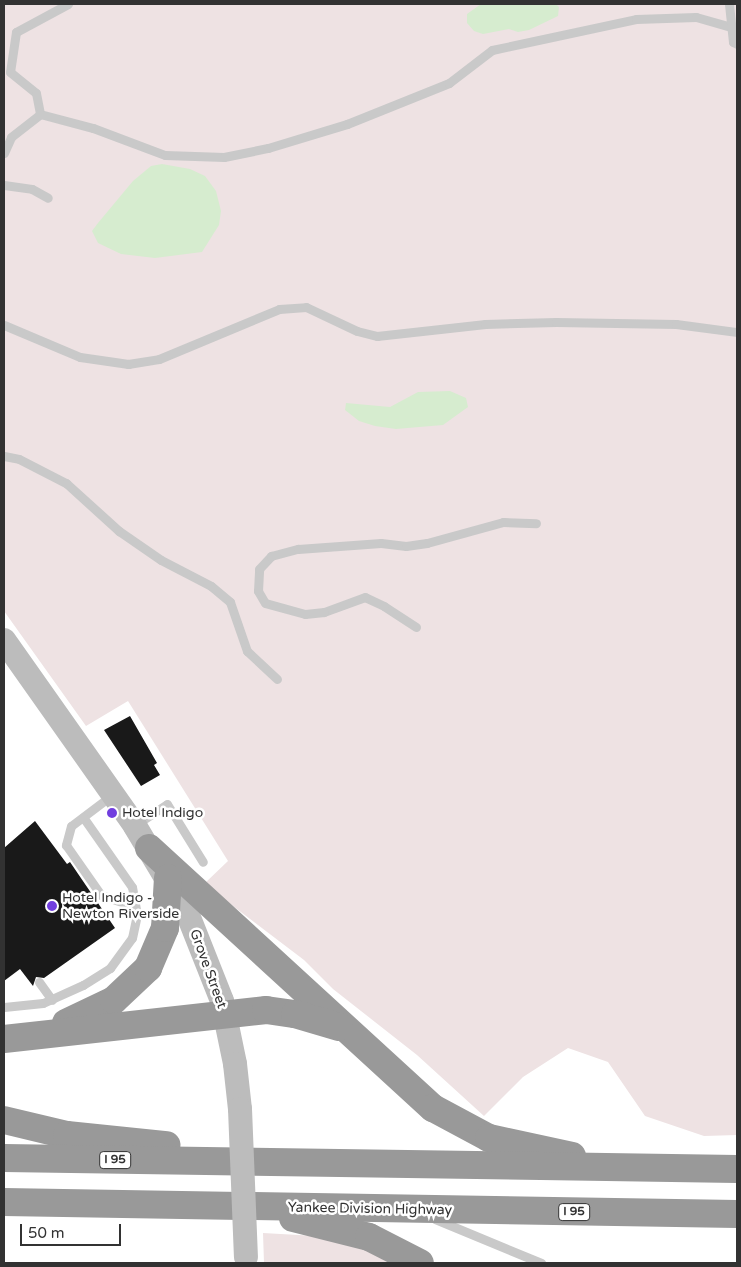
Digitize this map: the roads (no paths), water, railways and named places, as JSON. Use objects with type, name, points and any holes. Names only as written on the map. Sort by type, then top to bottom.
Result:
[{"type":"highway","points":[[149,848],[428,1103],[467,1129],[495,1140],[618,1168]]},
{"type":"highway","points":[[35,1036],[105,1006],[140,977],[154,958],[162,937],[168,878]]},
{"type":"highway","points":[[4,1039],[225,1014],[285,1012],[345,1029]]},
{"type":"highway","points":[[4,1120],[86,1138],[155,1142],[226,1162]]},
{"type":"highway","name":"I 95","points":[[4,1158],[737,1169]]},
{"type":"highway","name":"Yankee Division Highway","points":[[4,1202],[737,1214]]},
{"type":"highway","points":[[251,1206],[369,1237],[420,1263]]},
{"type":"main road","name":"Grove Street","points":[[4,640],[149,848],[168,878],[201,943],[225,1014],[240,1109],[246,1260]]},
{"type":"lane","points":[[40,114],[36,93],[7,68],[16,32],[68,4]]},
{"type":"lane","points":[[729,4],[733,42],[737,44]]},
{"type":"lane","points":[[40,114],[93,128],[165,155],[224,157],[268,148],[347,124],[441,87],[492,50],[636,19],[696,17],[731,26]]},
{"type":"lane","points":[[4,153],[10,137],[40,114]]},
{"type":"lane","points":[[4,185],[32,189],[48,198]]},
{"type":"lane","points":[[4,325],[80,357],[128,364],[159,359],[279,309],[306,307],[357,332],[377,336],[485,324],[556,322],[676,324],[737,332]]},
{"type":"lane","points":[[4,456],[19,459],[66,483],[119,531],[161,560],[211,586],[230,602],[247,651],[277,679]]},
{"type":"lane","points":[[416,627],[384,606],[365,597],[324,612],[305,614],[265,603],[258,591],[259,569],[271,556],[298,549],[381,543],[406,546],[428,543],[503,522],[536,523]]},
{"type":"lane","points":[[113,794],[71,826],[66,835],[70,854],[104,898],[124,902],[136,901]]},
{"type":"lane","points":[[134,826],[167,804],[203,862]]},
{"type":"lane","points":[[4,1008],[52,1000],[99,976],[120,958],[135,929],[136,901],[128,878],[83,817]]},
{"type":"lane","points":[[39,982],[52,1000]]},
{"type":"lane","points":[[412,1210],[540,1263]]},
{"type":"lane","points":[[512,1251],[525,1263]]},
{"type":"place","name":"Hotel Indigo","points":[[112,813]]},
{"type":"place","name":"Hotel Indigo - Newton Riverside","points":[[52,906]]}]
